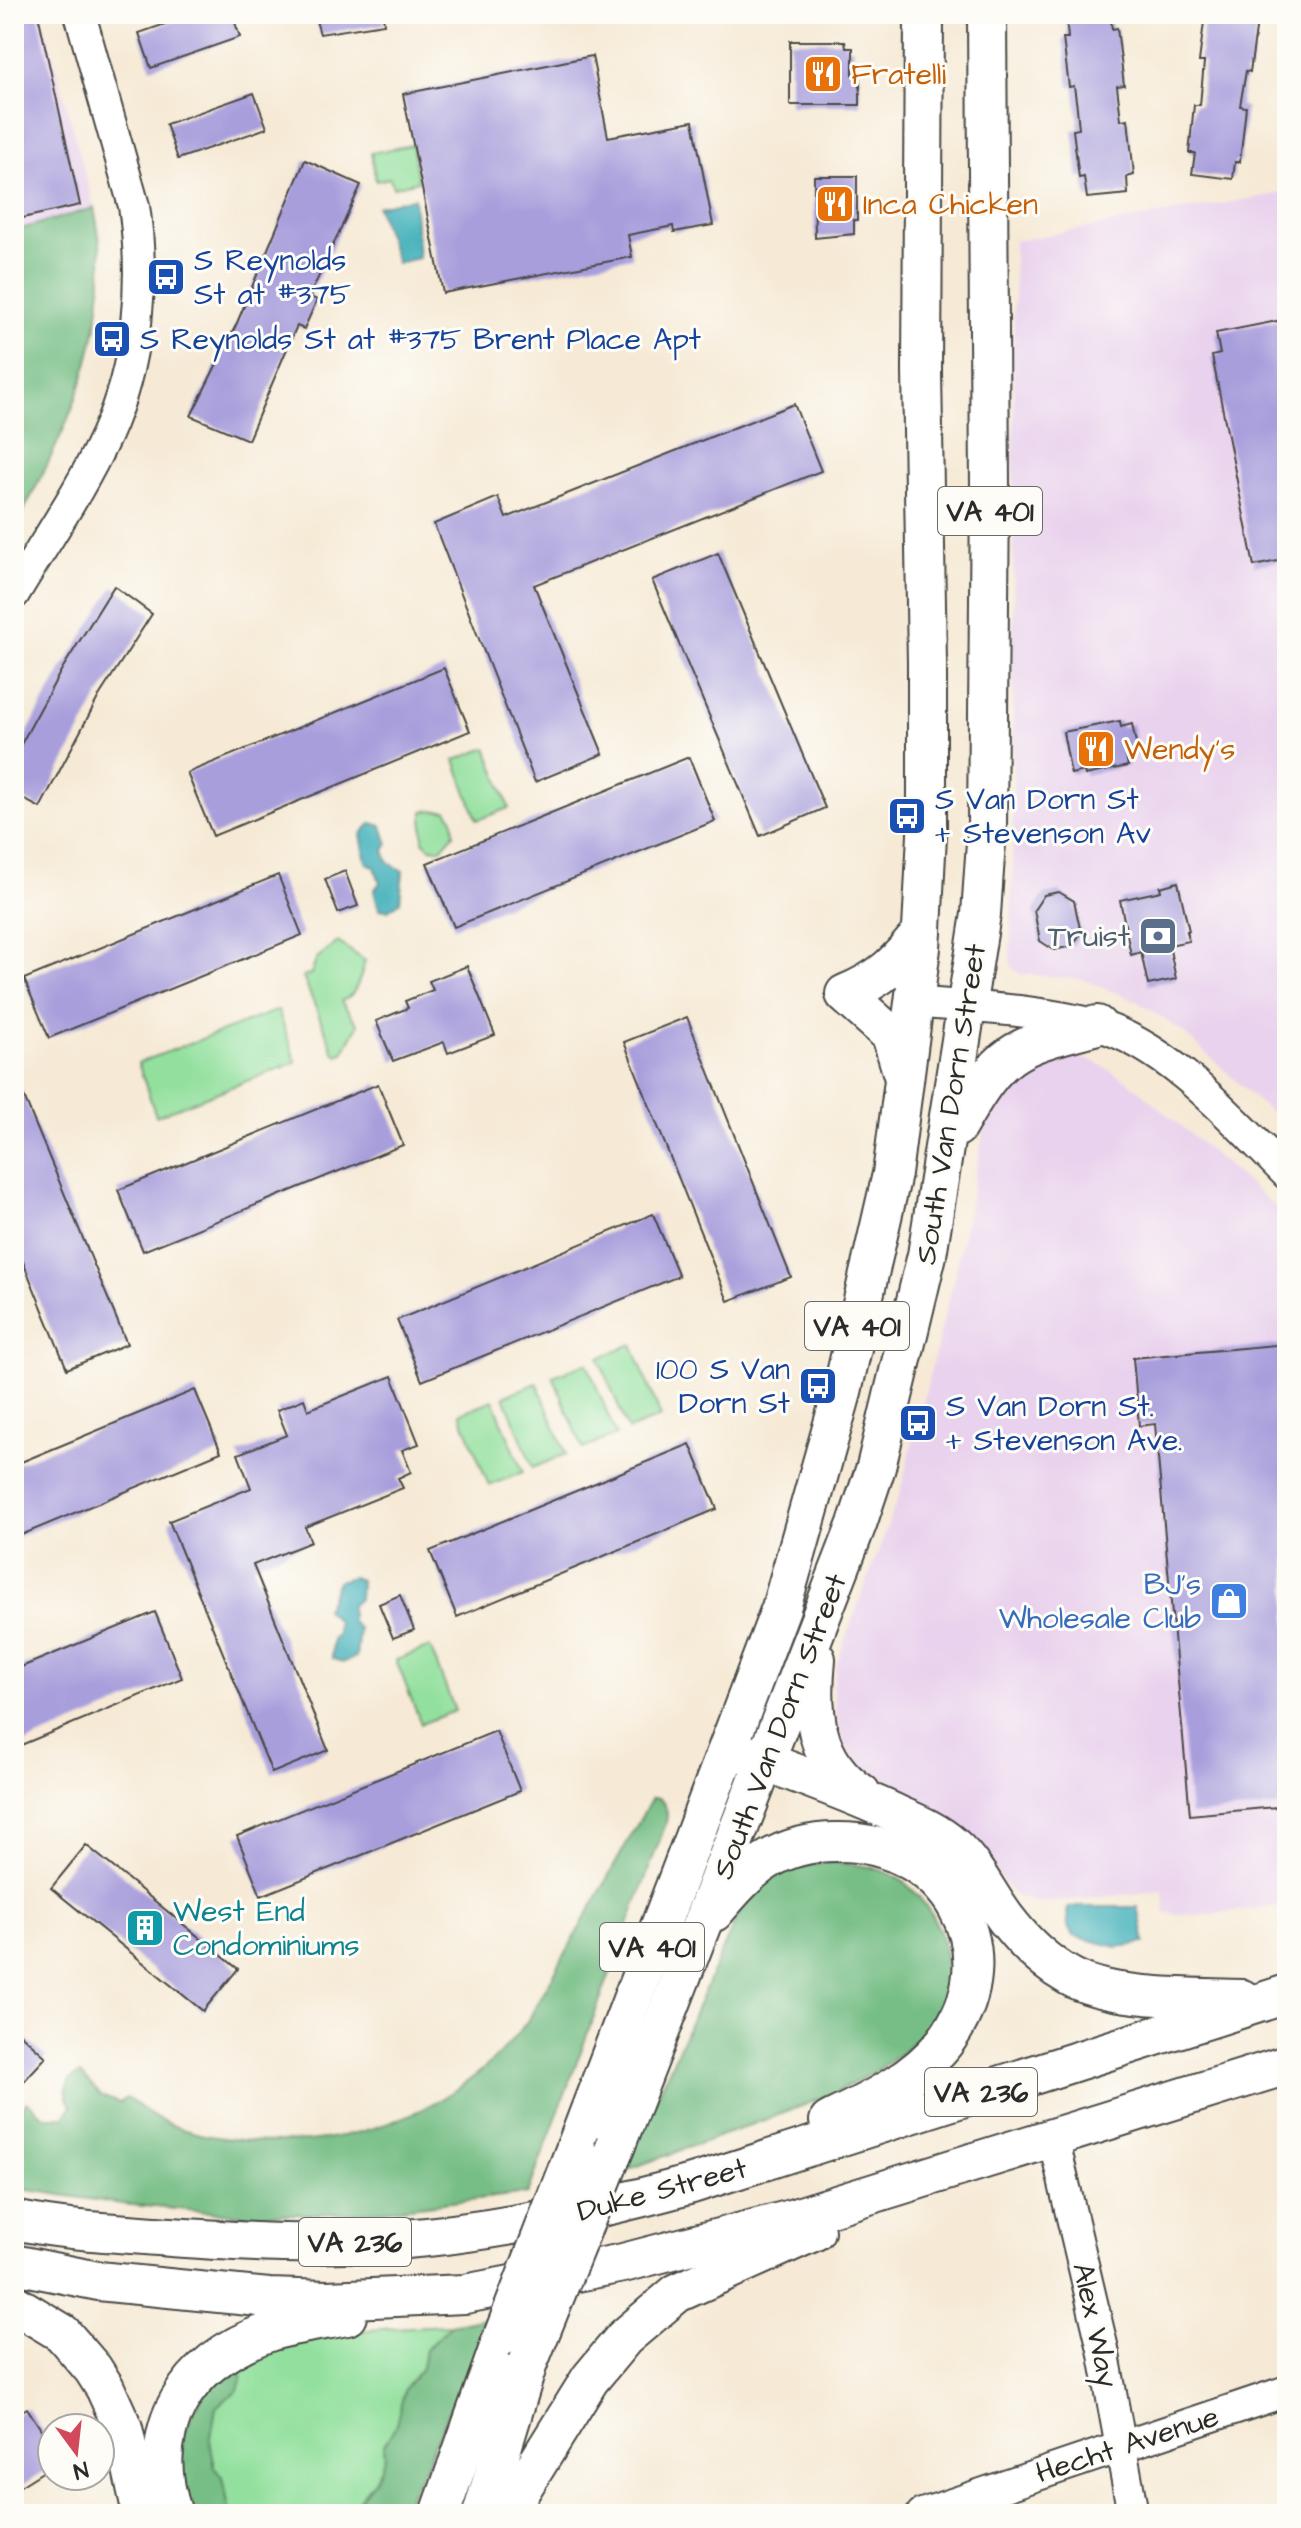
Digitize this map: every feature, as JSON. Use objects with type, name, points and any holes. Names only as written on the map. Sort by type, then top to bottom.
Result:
[{"type":"main road","name":"South Van Dorn Street","points":[[515,2349],[576,2147],[781,1608],[837,1410],[892,1174],[922,932],[928,789],[922,372],[924,14]]},
{"type":"main road","name":"South Van Dorn Street","points":[[515,2349],[616,2145],[857,1524],[876,1467],[916,1308],[981,914],[987,828],[990,488],[987,14]]},
{"type":"main road","points":[[905,1081],[891,1035],[845,994],[880,978],[922,932]]},
{"type":"main road","points":[[944,1151],[980,1086],[1002,1060],[1040,1040],[1097,1025]]},
{"type":"main road","points":[[820,1620],[813,1694],[817,1730],[833,1766],[854,1788],[882,1807],[932,1831],[953,1846],[973,1867],[1005,1918],[1025,1942],[1070,1977],[1113,1989],[1164,1996],[1278,1997]]},
{"type":"main road","points":[[722,1765],[757,1779],[882,1807]]},
{"type":"main road","points":[[692,2184],[873,2100],[915,2072],[943,2045],[957,2024],[971,1989],[973,1971],[973,1950],[965,1924],[955,1901],[938,1879],[888,1847],[855,1841],[808,1844],[767,1860],[729,1894],[701,1928]]},
{"type":"main road","name":"Duke Street","points":[[14,2220],[108,2233],[284,2242],[393,2241],[502,2228],[614,2206],[692,2184],[1278,1997]]},
{"type":"main road","name":"Duke Street","points":[[14,2264],[98,2281],[269,2298],[327,2300],[465,2294],[623,2263],[788,2220],[1287,2065]]},
{"type":"main road","points":[[506,2514],[590,2379],[624,2338],[677,2293],[795,2241],[927,2177]]},
{"type":"main road","points":[[173,2514],[162,2449],[173,2409],[191,2381],[205,2367],[242,2343],[270,2332],[465,2294]]},
{"type":"main road","points":[[14,2304],[62,2333],[105,2388],[123,2428],[142,2514]]},
{"type":"main road","name":"VA 401","points":[[440,2514],[486,2385],[515,2349]]},
{"type":"main road","name":"VA 401","points":[[482,2514],[515,2349]]},
{"type":"main road","points":[[417,2514],[432,2493],[486,2385]]},
{"type":"street","points":[[14,594],[107,434],[127,374],[135,335],[139,238],[134,206],[80,14]]},
{"type":"street","points":[[914,1002],[1055,1016],[1097,1025],[1134,1042],[1193,1083],[1287,1174]]},
{"type":"street","name":"Alex Way","points":[[1053,2137],[1103,2349],[1133,2514]]},
{"type":"street","name":"Hecht Avenue","points":[[922,2514],[1287,2391]]},
{"type":"shaded area","points":[[14,14],[42,14],[94,208],[14,231]]},
{"type":"shaded area","points":[[1287,192],[1287,1128],[1184,1033],[1137,1001],[1081,979],[1020,974],[1012,968],[1010,959],[1014,241]]},
{"type":"shaded area","points":[[1054,1056],[1094,1061],[1131,1083],[1287,1217],[1287,1905],[1198,1915],[1165,1913],[1163,1891],[1040,1903],[1015,1896],[966,1836],[923,1804],[882,1784],[860,1766],[844,1743],[836,1716],[833,1689],[837,1662],[900,1492],[956,1270],[990,1102],[1000,1084],[1035,1059]]},
{"type":"green space","points":[[412,145],[418,181],[393,187],[390,178],[376,181],[371,153]]},
{"type":"green space","points":[[94,208],[101,251],[100,294],[87,365],[62,432],[14,529],[14,315],[25,299],[14,231]]},
{"type":"green space","points":[[487,748],[509,808],[477,820],[455,760]]},
{"type":"green space","points":[[447,810],[453,819],[454,834],[441,849],[430,848],[423,841],[423,811]]},
{"type":"green space","points":[[338,942],[365,961],[355,990],[341,1001],[358,1025],[343,1053],[338,1055],[334,1052],[303,977],[311,974],[317,958]]},
{"type":"green space","points":[[278,1010],[296,1062],[156,1116],[138,1063]]},
{"type":"green space","points":[[632,1344],[661,1417],[628,1430],[599,1358]]},
{"type":"green space","points":[[587,1363],[616,1435],[583,1449],[553,1376]]},
{"type":"green space","points":[[537,1383],[566,1454],[533,1468],[504,1396]]},
{"type":"green space","points":[[493,1400],[523,1472],[489,1486],[460,1413]]},
{"type":"green space","points":[[430,1647],[455,1711],[421,1724],[396,1660]]},
{"type":"green space","points":[[652,1798],[659,1798],[664,1804],[666,1823],[528,2193],[357,2213],[242,2215],[122,2204],[14,2188],[14,2117],[27,2102],[46,2117],[64,2117],[72,2107],[68,2083],[81,2074],[101,2096],[119,2103],[127,2098],[158,2119],[186,2130],[240,2140],[281,2142],[323,2139],[363,2131],[402,2118],[439,2100],[473,2077],[504,2049],[530,2017]]},
{"type":"green space","points":[[825,1862],[861,1865],[890,1874],[914,1891],[935,1921],[944,1947],[946,1974],[939,2005],[923,2032],[899,2055],[838,2091],[624,2171],[739,1913],[757,1891],[776,1877]]},
{"type":"green space","points":[[486,2319],[488,2324],[421,2475],[399,2514],[347,2514],[381,2468],[384,2445],[395,2427],[405,2389],[422,2368],[425,2350],[451,2325]]},
{"type":"green space","points":[[451,2325],[425,2350],[422,2368],[384,2445],[381,2468],[347,2514],[230,2514],[223,2478],[215,2467],[210,2442],[216,2407],[225,2399],[237,2369],[226,2369],[251,2356],[306,2339],[365,2330]]},
{"type":"green space","points":[[237,2369],[242,2377],[238,2390],[216,2407],[210,2442],[215,2467],[223,2478],[230,2514],[189,2514],[181,2469],[185,2435],[205,2394],[214,2383]]},
{"type":"water","points":[[414,198],[419,258],[397,263],[377,206]]},
{"type":"water","points":[[372,823],[382,826],[388,844],[384,850],[388,862],[403,871],[400,902],[388,910],[379,909],[374,890],[380,883],[375,867],[366,862],[361,834]]},
{"type":"water","points":[[352,1577],[360,1580],[359,1599],[351,1604],[351,1622],[359,1629],[356,1657],[342,1663],[332,1658],[332,1639],[337,1635],[337,1621],[325,1609],[338,1581]]},
{"type":"water","points":[[1067,1907],[1138,1907],[1145,1943],[1117,1947],[1073,1936],[1068,1927]]},
{"type":"building","points":[[14,14],[38,14],[80,205],[14,220]]},
{"type":"building","points":[[194,14],[232,14],[240,37],[151,68],[139,33]]},
{"type":"building","points":[[314,14],[383,14],[384,24],[320,34]]},
{"type":"building","points":[[1110,14],[1112,29],[1117,28],[1124,85],[1117,86],[1121,120],[1128,119],[1134,175],[1127,177],[1128,194],[1087,198],[1084,177],[1079,178],[1073,130],[1079,129],[1077,108],[1074,86],[1069,87],[1063,38],[1068,38],[1066,17]]},
{"type":"building","points":[[1205,14],[1258,15],[1250,72],[1246,71],[1240,106],[1246,107],[1240,162],[1235,162],[1233,179],[1192,174],[1195,153],[1189,153],[1194,105],[1200,105],[1204,62],[1199,62]]},
{"type":"building","points":[[790,41],[845,41],[846,48],[853,48],[853,75],[860,75],[860,105],[790,105]]},
{"type":"building","points":[[592,56],[608,137],[693,121],[713,225],[674,232],[673,226],[628,235],[632,257],[443,293],[403,94]]},
{"type":"building","points":[[254,93],[267,128],[178,159],[166,124]]},
{"type":"building","points":[[305,160],[361,185],[311,293],[310,297],[317,300],[304,329],[297,326],[295,330],[248,440],[191,416],[237,323]]},
{"type":"building","points":[[814,176],[857,176],[854,234],[815,238]]},
{"type":"building","points":[[1287,319],[1287,559],[1254,566],[1212,356],[1220,354],[1216,333]]},
{"type":"building","points":[[794,404],[821,471],[534,585],[603,754],[535,782],[434,524],[498,497],[506,518]]},
{"type":"building","points":[[718,553],[825,808],[760,836],[652,580]]},
{"type":"building","points":[[114,586],[152,614],[99,696],[40,808],[14,794],[14,757],[62,669]]},
{"type":"building","points":[[444,668],[470,731],[213,836],[187,773]]},
{"type":"building","name":"Wendy's","points":[[1120,721],[1121,727],[1132,724],[1138,753],[1126,755],[1128,766],[1085,775],[1084,771],[1071,774],[1063,732]]},
{"type":"building","points":[[689,757],[715,821],[454,927],[427,863]]},
{"type":"building","points":[[345,871],[358,906],[338,913],[325,879]]},
{"type":"building","points":[[278,875],[302,935],[49,1038],[24,979]]},
{"type":"building","name":"Truist","points":[[1178,882],[1189,941],[1169,945],[1176,979],[1148,985],[1141,952],[1131,955],[1120,900],[1161,891],[1160,887]]},
{"type":"building","points":[[1059,892],[1074,901],[1081,933],[1072,946],[1054,950],[1040,941],[1034,910],[1044,895]]},
{"type":"building","points":[[467,966],[495,1035],[448,1053],[444,1042],[393,1061],[376,1021],[408,1008],[405,1001],[433,990],[429,981]]},
{"type":"building","points":[[687,1017],[791,1277],[728,1301],[624,1042]]},
{"type":"building","points":[[14,1073],[127,1344],[67,1369],[14,1240]]},
{"type":"building","points":[[378,1084],[403,1145],[143,1251],[118,1190]]},
{"type":"building","points":[[653,1214],[679,1276],[422,1381],[397,1320]]},
{"type":"building","name":"BJ's Wholesale Club","points":[[1287,1344],[1287,1806],[1190,1815],[1155,1424],[1139,1426],[1133,1358]]},
{"type":"building","points":[[392,1376],[419,1444],[402,1450],[411,1472],[398,1478],[403,1488],[305,1527],[311,1542],[253,1565],[328,1750],[272,1773],[169,1521],[251,1488],[238,1454],[287,1435],[277,1410],[304,1399],[308,1410]]},
{"type":"building","points":[[195,1390],[221,1452],[14,1538],[14,1465]]},
{"type":"building","points":[[690,1444],[717,1509],[457,1617],[430,1551]]},
{"type":"building","points":[[400,1595],[414,1630],[393,1638],[379,1604]]},
{"type":"building","points":[[155,1612],[182,1678],[14,1748],[14,1670]]},
{"type":"building","points":[[496,1731],[520,1791],[261,1896],[237,1836]]},
{"type":"building","name":"West End Condominiums","points":[[86,1845],[238,1969],[203,2011],[51,1888]]},
{"type":"building","points":[[14,2028],[46,2057],[14,2092]]},
{"type":"building","points":[[27,2408],[36,2422],[36,2476],[14,2490],[14,2416]]},
{"type":"place","name":"Fratelli","points":[[823,74]]},
{"type":"place","name":"Inca Chicken","points":[[835,204]]},
{"type":"place","name":"S Reynolds St at #375","points":[[166,277]]},
{"type":"place","name":"S Reynolds St at #375 Brent Place Apt","points":[[112,339]]},
{"type":"place","name":"Wendy's","points":[[1096,749]]},
{"type":"place","name":"S Van Dorn St + Stevenson Av","points":[[907,816]]},
{"type":"place","name":"Truist","points":[[1158,936]]},
{"type":"place","name":"100 S Van Dorn St","points":[[818,1386]]},
{"type":"place","name":"S Van Dorn St. + Stevenson Ave.","points":[[918,1423]]},
{"type":"place","name":"BJ's Wholesale Club","points":[[1229,1601]]},
{"type":"place","name":"West End Condominiums","points":[[145,1928]]}]
